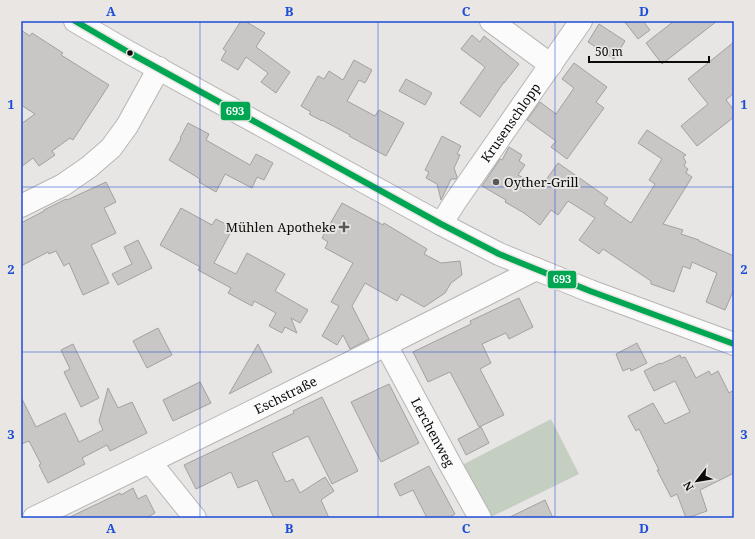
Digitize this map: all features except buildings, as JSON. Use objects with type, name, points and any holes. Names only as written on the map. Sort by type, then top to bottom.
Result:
[{"type":"street","points":[[75,21],[441,224],[499,254],[590,291],[734,344]]},
{"type":"street","points":[[491,21],[551,65]]},
{"type":"street","name":"Krusenschlopp","points":[[441,224],[581,21]]},
{"type":"street","points":[[21,206],[63,185],[89,167],[110,148],[127,126],[159,68]]},
{"type":"street","name":"Eschstraße","points":[[34,518],[386,346],[536,269]]},
{"type":"street","name":"Lerchenweg","points":[[386,346],[480,518]]},
{"type":"street","points":[[150,462],[195,518]]},
{"type":"green space","points":[[551,419],[579,474],[489,518],[460,466]]},
{"type":"transit line","name":"693","points":[[75,21],[130,53],[441,224],[499,254],[590,291],[734,344]]},
{"type":"place","name":"Oyther-Grill","points":[[496,182]]},
{"type":"place","name":"Mühlen Apotheke","points":[[344,227]]}]
